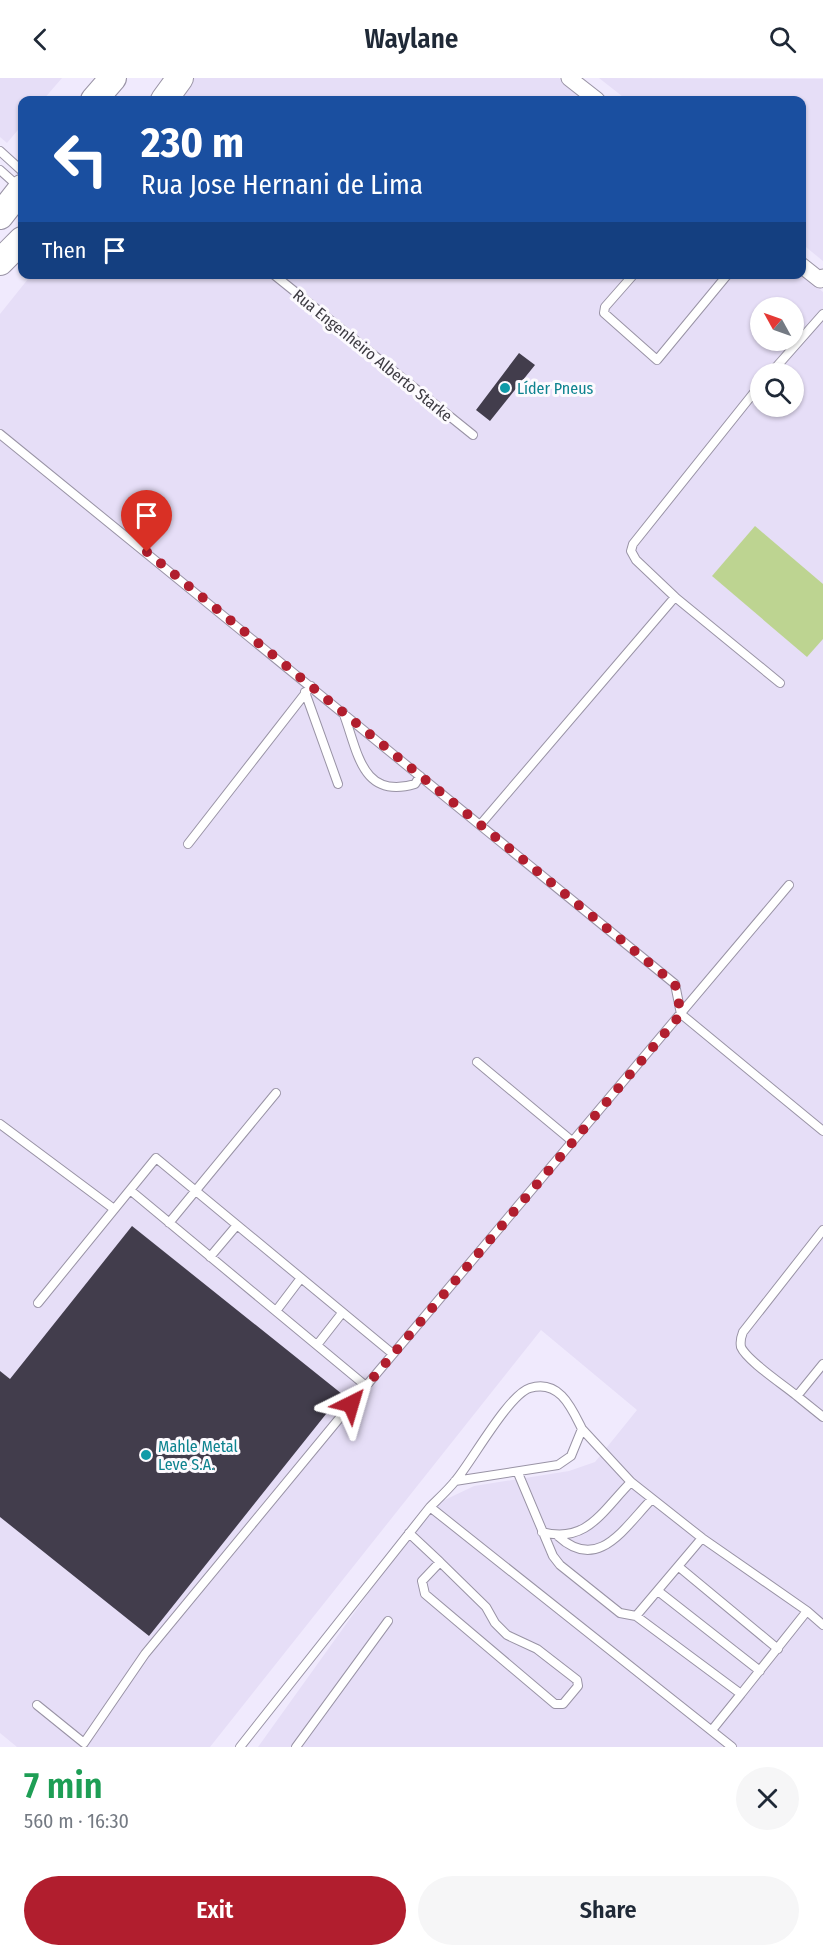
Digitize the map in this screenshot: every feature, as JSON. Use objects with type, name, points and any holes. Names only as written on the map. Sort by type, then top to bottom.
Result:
[{"type":"highway","points":[[97,96],[113,78]]},
{"type":"highway","points":[[167,96],[180,78]]},
{"type":"highway","points":[[0,216],[18,194]]},
{"type":"highway","points":[[0,262],[18,244]]},
{"type":"street","points":[[569,78],[592,96]]},
{"type":"street","points":[[806,269],[822,280]]},
{"type":"lane","points":[[0,151],[18,167]]},
{"type":"lane","points":[[0,170],[18,186]]},
{"type":"lane","name":"Rua Engenheiro Alberto Starke","points":[[279,279],[473,435]]},
{"type":"lane","points":[[630,279],[605,308],[604,314],[657,360],[724,279]]},
{"type":"lane","points":[[780,363],[823,314]]},
{"type":"lane","points":[[750,397],[633,543],[631,551],[636,560],[675,597],[780,683]]},
{"type":"lane","points":[[0,434],[308,689],[342,710],[675,984],[681,1014],[823,1131]]},
{"type":"lane","points":[[480,825],[675,597]]},
{"type":"lane","points":[[308,689],[338,784]]},
{"type":"lane","points":[[188,844],[308,689]]},
{"type":"lane","points":[[342,710],[369,778],[385,788],[401,789],[415,784],[420,776]]},
{"type":"lane","points":[[37,1705],[82,1745],[145,1654],[366,1386],[789,885]]},
{"type":"lane","points":[[477,1062],[572,1141]]},
{"type":"lane","points":[[169,1223],[276,1093]]},
{"type":"lane","points":[[0,1124],[114,1209]]},
{"type":"lane","points":[[38,1303],[156,1158],[393,1354]]},
{"type":"lane","points":[[130,1190],[366,1386]]},
{"type":"lane","points":[[210,1257],[237,1225]]},
{"type":"lane","points":[[823,1230],[743,1332],[741,1340],[741,1347],[749,1356],[823,1417]]},
{"type":"lane","points":[[276,1311],[301,1278]]},
{"type":"lane","points":[[317,1345],[342,1313]]},
{"type":"lane","points":[[797,1396],[823,1364]]},
{"type":"lane","points":[[240,1747],[430,1507],[455,1481],[512,1402],[530,1388],[551,1388],[567,1399],[582,1429],[651,1500],[807,1611],[823,1625]]},
{"type":"lane","points":[[455,1481],[558,1465],[571,1456],[582,1429]]},
{"type":"lane","points":[[518,1473],[542,1532],[560,1565],[620,1613],[636,1616],[741,1694]]},
{"type":"lane","points":[[558,1536],[582,1531],[631,1482]]},
{"type":"lane","points":[[542,1532],[558,1536],[578,1550],[590,1552],[604,1547],[651,1500]]},
{"type":"lane","points":[[430,1507],[732,1747]]},
{"type":"lane","points":[[409,1533],[440,1562],[486,1607],[495,1623],[507,1635],[537,1648],[577,1680],[578,1686],[563,1704],[555,1704],[425,1594],[423,1581],[440,1562]]},
{"type":"lane","points":[[636,1616],[702,1538]]},
{"type":"lane","points":[[679,1567],[778,1649]]},
{"type":"lane","points":[[658,1591],[760,1671]]},
{"type":"lane","points":[[711,1731],[807,1611]]},
{"type":"lane","points":[[296,1747],[388,1621]]},
{"type":"shaded area","points":[[0,78],[62,78],[46,96],[18,96],[18,130],[7,143],[0,137]]},
{"type":"shaded area","points":[[191,78],[559,78],[582,96],[176,96]]},
{"type":"shaded area","points":[[599,78],[823,79],[823,261],[806,247],[806,96],[622,96]]},
{"type":"shaded area","points":[[806,278],[823,292],[823,1747],[258,1747],[430,1507],[474,1486],[569,1471],[595,1462],[637,1410],[541,1330],[210,1747],[17,1747],[0,1733],[0,314],[28,279]]},
{"type":"green space","points":[[755,526],[823,584],[823,639],[807,657],[712,576]]},
{"type":"building","name":"Líder Pneus","points":[[519,353],[535,365],[490,421],[476,410]]},
{"type":"building","name":"Mahle Metal Leve S.A.","points":[[132,1226],[342,1394],[149,1636],[0,1517],[0,1371],[10,1379]]},
{"type":"place","name":"Líder Pneus","points":[[505,388]]},
{"type":"place","name":"Mahle Metal Leve S.A.","points":[[146,1455]]},
{"type":"route","points":[[147,552],[675,984],[681,1014],[351,1404]]}]
